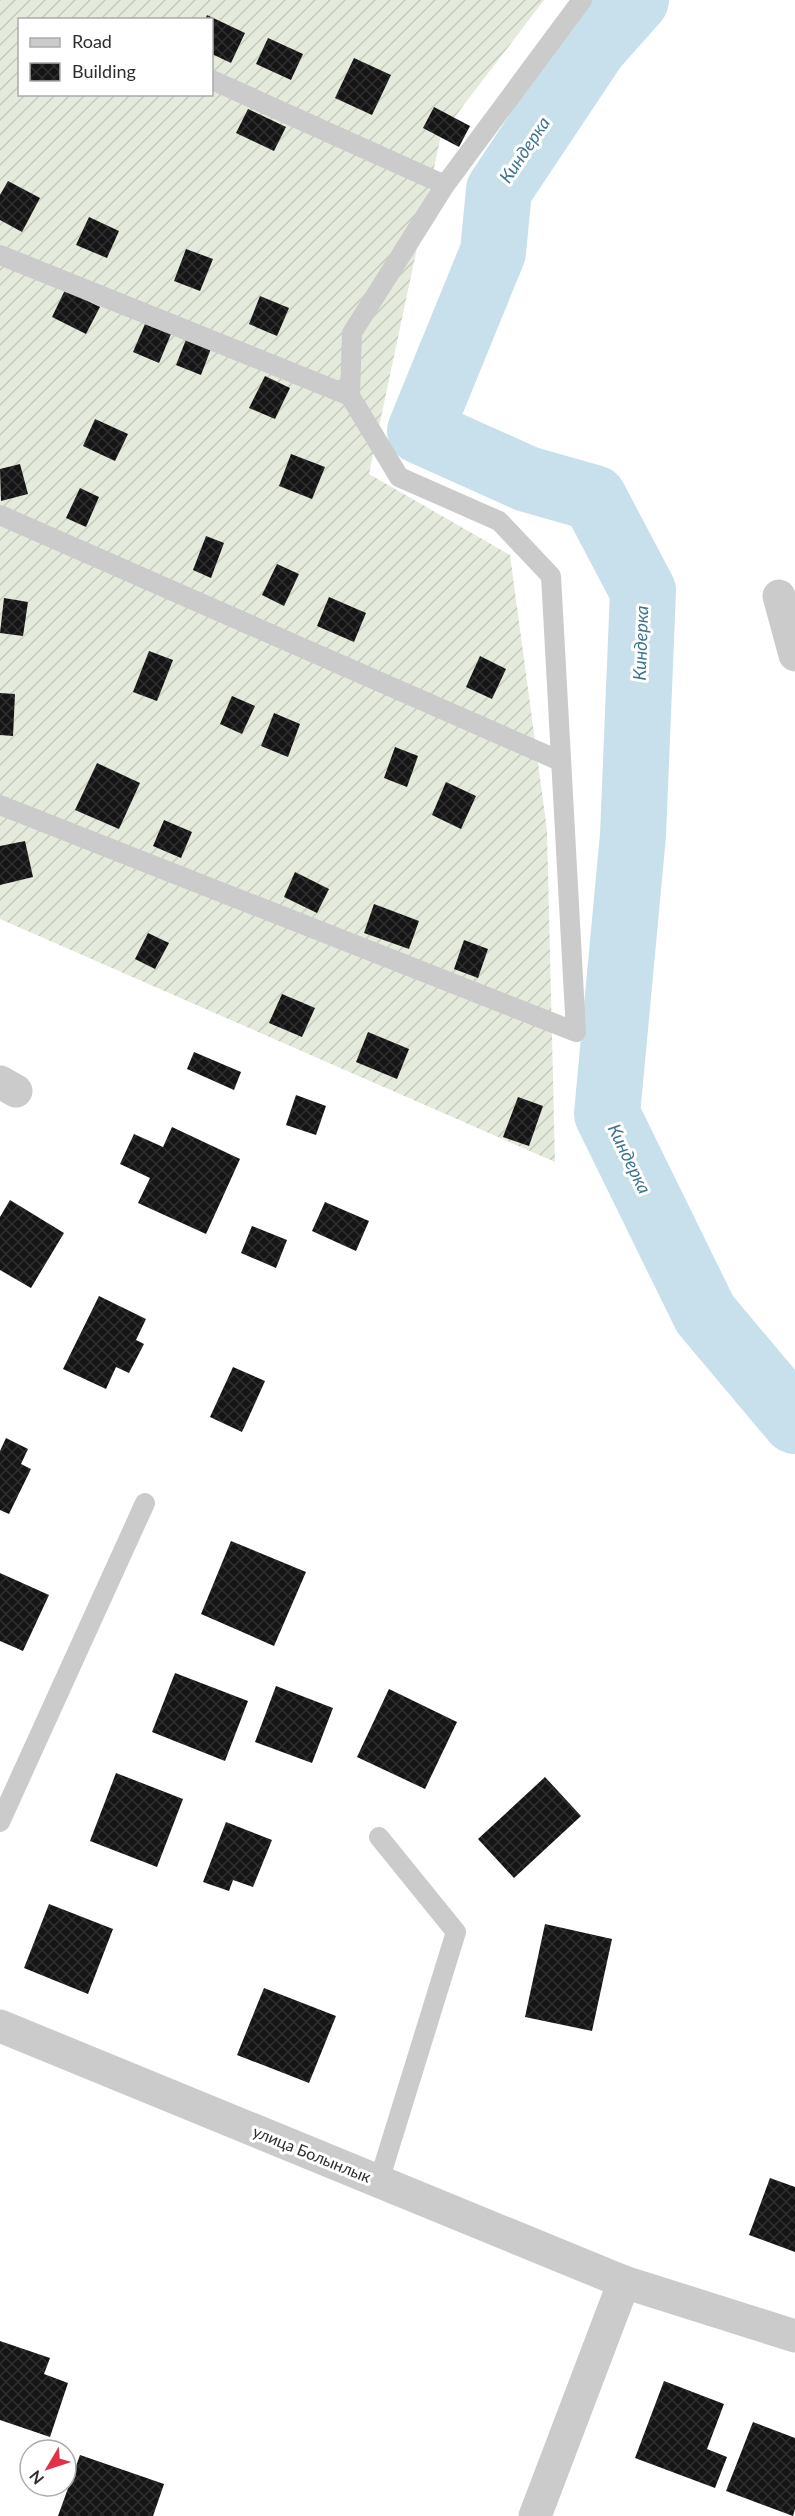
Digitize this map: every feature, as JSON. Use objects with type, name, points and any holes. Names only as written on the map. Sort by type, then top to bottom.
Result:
[{"type":"street","points":[[779,596],[795,655]]},
{"type":"street","name":"улица Болынлык","points":[[0,2026],[624,2282],[795,2336]]},
{"type":"street","points":[[536,2516],[624,2282]]},
{"type":"lane","points":[[0,805],[576,1032],[551,576],[499,521],[399,477],[350,396],[352,333],[444,185],[582,0]]},
{"type":"lane","points":[[213,80],[444,185]]},
{"type":"lane","points":[[0,255],[350,396]]},
{"type":"lane","points":[[0,515],[560,761]]},
{"type":"lane","points":[[0,1822],[145,1503]]},
{"type":"lane","points":[[379,1837],[456,1932],[379,2181]]},
{"type":"green space","points":[[0,0],[544,0],[441,135],[369,474],[510,555],[547,830],[555,1162],[0,919]]},
{"type":"building","points":[[207,15],[245,33],[231,63],[213,54],[213,18],[206,18]]},
{"type":"building","points":[[268,38],[303,54],[291,80],[256,64]]},
{"type":"building","points":[[354,58],[391,75],[372,115],[335,98]]},
{"type":"building","points":[[434,107],[470,126],[459,147],[423,128]]},
{"type":"building","points":[[248,109],[286,127],[274,151],[236,133]]},
{"type":"building","points":[[8,181],[40,198],[22,232],[0,220],[0,195]]},
{"type":"building","points":[[89,217],[119,231],[107,258],[76,245]]},
{"type":"building","points":[[186,249],[213,259],[200,291],[174,281]]},
{"type":"building","points":[[65,290],[100,307],[86,334],[52,317]]},
{"type":"building","points":[[260,296],[289,308],[277,336],[249,324]]},
{"type":"building","points":[[145,324],[171,334],[159,363],[133,352]]},
{"type":"building","points":[[187,337],[212,346],[201,375],[176,365]]},
{"type":"building","points":[[265,376],[290,388],[275,419],[249,408]]},
{"type":"building","points":[[95,419],[128,434],[115,461],[83,446]]},
{"type":"building","points":[[291,454],[325,467],[312,499],[279,486]]},
{"type":"building","points":[[20,464],[28,494],[1,501],[0,469]]},
{"type":"building","points":[[80,488],[99,497],[86,527],[66,518]]},
{"type":"building","points":[[206,536],[224,543],[211,578],[193,570]]},
{"type":"building","points":[[277,564],[299,574],[284,606],[262,595]]},
{"type":"building","points":[[329,597],[366,613],[354,642],[317,626]]},
{"type":"building","points":[[4,598],[28,602],[23,636],[0,633]]},
{"type":"building","points":[[149,651],[173,660],[157,701],[133,692]]},
{"type":"building","points":[[480,656],[506,669],[492,699],[466,687]]},
{"type":"building","points":[[0,693],[15,694],[13,736],[0,735]]},
{"type":"building","points":[[232,696],[255,706],[242,734],[220,724]]},
{"type":"building","points":[[274,713],[300,724],[288,757],[261,746]]},
{"type":"building","points":[[395,747],[418,756],[407,787],[384,778]]},
{"type":"building","points":[[97,763],[140,783],[119,829],[75,810]]},
{"type":"building","points":[[446,782],[476,796],[461,829],[432,815]]},
{"type":"building","points":[[164,820],[192,832],[181,858],[153,846]]},
{"type":"building","points":[[25,841],[33,877],[0,885],[0,846]]},
{"type":"building","points":[[295,872],[329,889],[317,913],[284,897]]},
{"type":"building","points":[[374,904],[419,921],[409,949],[364,933]]},
{"type":"building","points":[[148,933],[169,943],[155,969],[135,959]]},
{"type":"building","points":[[464,940],[488,949],[478,978],[454,969]]},
{"type":"building","points":[[282,994],[315,1008],[302,1037],[269,1023]]},
{"type":"building","points":[[368,1032],[409,1049],[397,1079],[356,1062]]},
{"type":"building","points":[[194,1052],[241,1072],[234,1090],[187,1069]]},
{"type":"building","points":[[296,1095],[326,1106],[316,1135],[286,1125]]},
{"type":"building","points":[[518,1097],[543,1106],[529,1146],[503,1137]]},
{"type":"building","points":[[172,1127],[240,1159],[206,1234],[138,1203],[150,1178],[120,1164],[134,1134],[163,1147]]},
{"type":"building","points":[[10,1200],[64,1233],[31,1288],[0,1270],[0,1217]]},
{"type":"building","points":[[325,1202],[369,1221],[356,1251],[312,1231]]},
{"type":"building","points":[[252,1226],[287,1240],[276,1268],[241,1253]]},
{"type":"building","points":[[99,1296],[146,1319],[136,1340],[144,1344],[129,1373],[116,1367],[106,1389],[63,1369]]},
{"type":"building","points":[[233,1367],[265,1381],[242,1432],[210,1417]]},
{"type":"building","points":[[6,1438],[28,1449],[21,1464],[31,1469],[9,1514],[0,1510],[0,1451]]},
{"type":"building","points":[[231,1541],[306,1572],[274,1646],[201,1614]]},
{"type":"building","points":[[0,1573],[49,1595],[23,1651],[0,1641]]},
{"type":"building","points":[[175,1673],[248,1701],[225,1761],[152,1732]]},
{"type":"building","points":[[276,1686],[333,1708],[312,1763],[255,1742]]},
{"type":"building","points":[[389,1689],[457,1722],[425,1789],[357,1757]]},
{"type":"building","points":[[116,1773],[183,1799],[157,1867],[90,1841]]},
{"type":"building","points":[[545,1777],[581,1816],[514,1878],[478,1839]]},
{"type":"building","points":[[226,1822],[272,1840],[253,1887],[233,1880],[229,1891],[203,1882]]},
{"type":"building","points":[[49,1904],[113,1929],[88,1994],[24,1968]]},
{"type":"building","points":[[545,1924],[612,1939],[592,2031],[525,2017]]},
{"type":"building","points":[[264,1988],[336,2016],[309,2083],[237,2055]]},
{"type":"building","points":[[770,2178],[795,2187],[795,2252],[749,2235]]},
{"type":"building","points":[[0,2341],[50,2358],[44,2374],[68,2383],[50,2437],[0,2420]]},
{"type":"building","points":[[664,2381],[724,2404],[707,2449],[727,2457],[715,2488],[635,2458]]},
{"type":"building","points":[[753,2422],[795,2438],[795,2509],[793,2516],[726,2491]]},
{"type":"building","points":[[80,2455],[164,2484],[153,2516],[58,2516],[64,2498],[78,2498]]},
{"type":"waterway","name":"Киндерка","points":[[636,0],[595,46],[499,190],[493,252],[420,431],[527,479],[594,498],[643,591],[633,835],[607,1114],[705,1314],[795,1421]]}]
